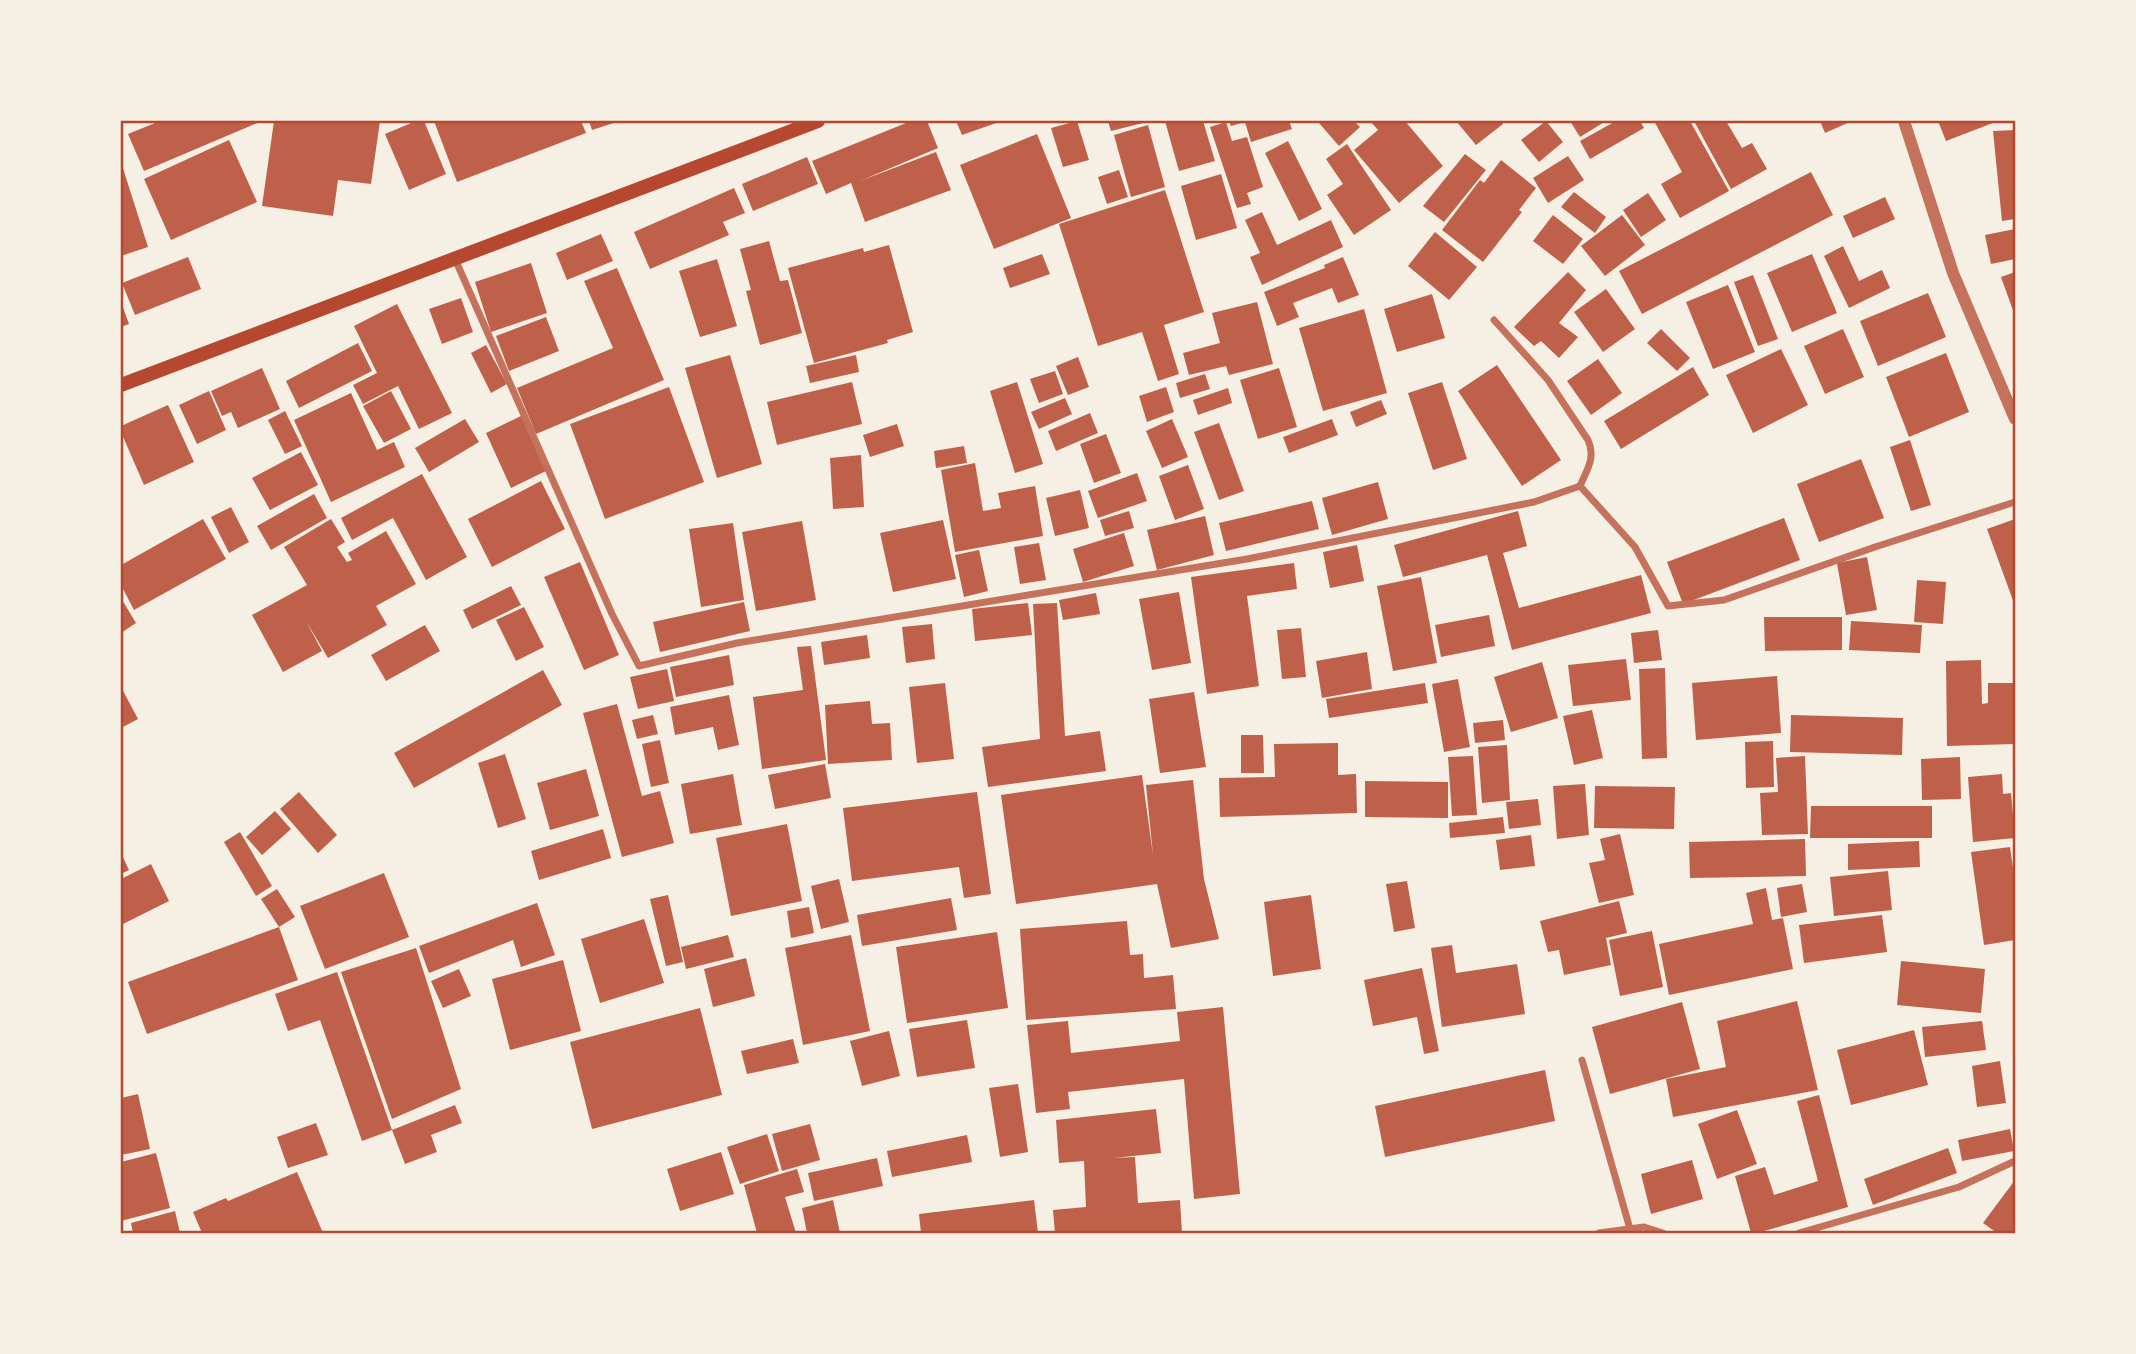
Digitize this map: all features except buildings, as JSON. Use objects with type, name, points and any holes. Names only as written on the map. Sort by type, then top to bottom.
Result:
[{"type":"main road","points":[[121,385],[818,121]]},
{"type":"street","points":[[1904,121],[1953,273],[2015,419]]},
{"type":"street","points":[[455,258],[612,614],[639,666],[737,643],[1247,559],[1534,502],[1580,486],[1592,457],[1588,440],[1548,380],[1494,320]]},
{"type":"street","points":[[1580,486],[1635,547],[1668,606],[1724,600],[2015,502]]},
{"type":"street","points":[[1583,1060],[1630,1229]]},
{"type":"street","points":[[1799,1233],[1959,1187],[2015,1161]]},
{"type":"street","points":[[1600,1233],[1644,1227],[1663,1233]]}]
